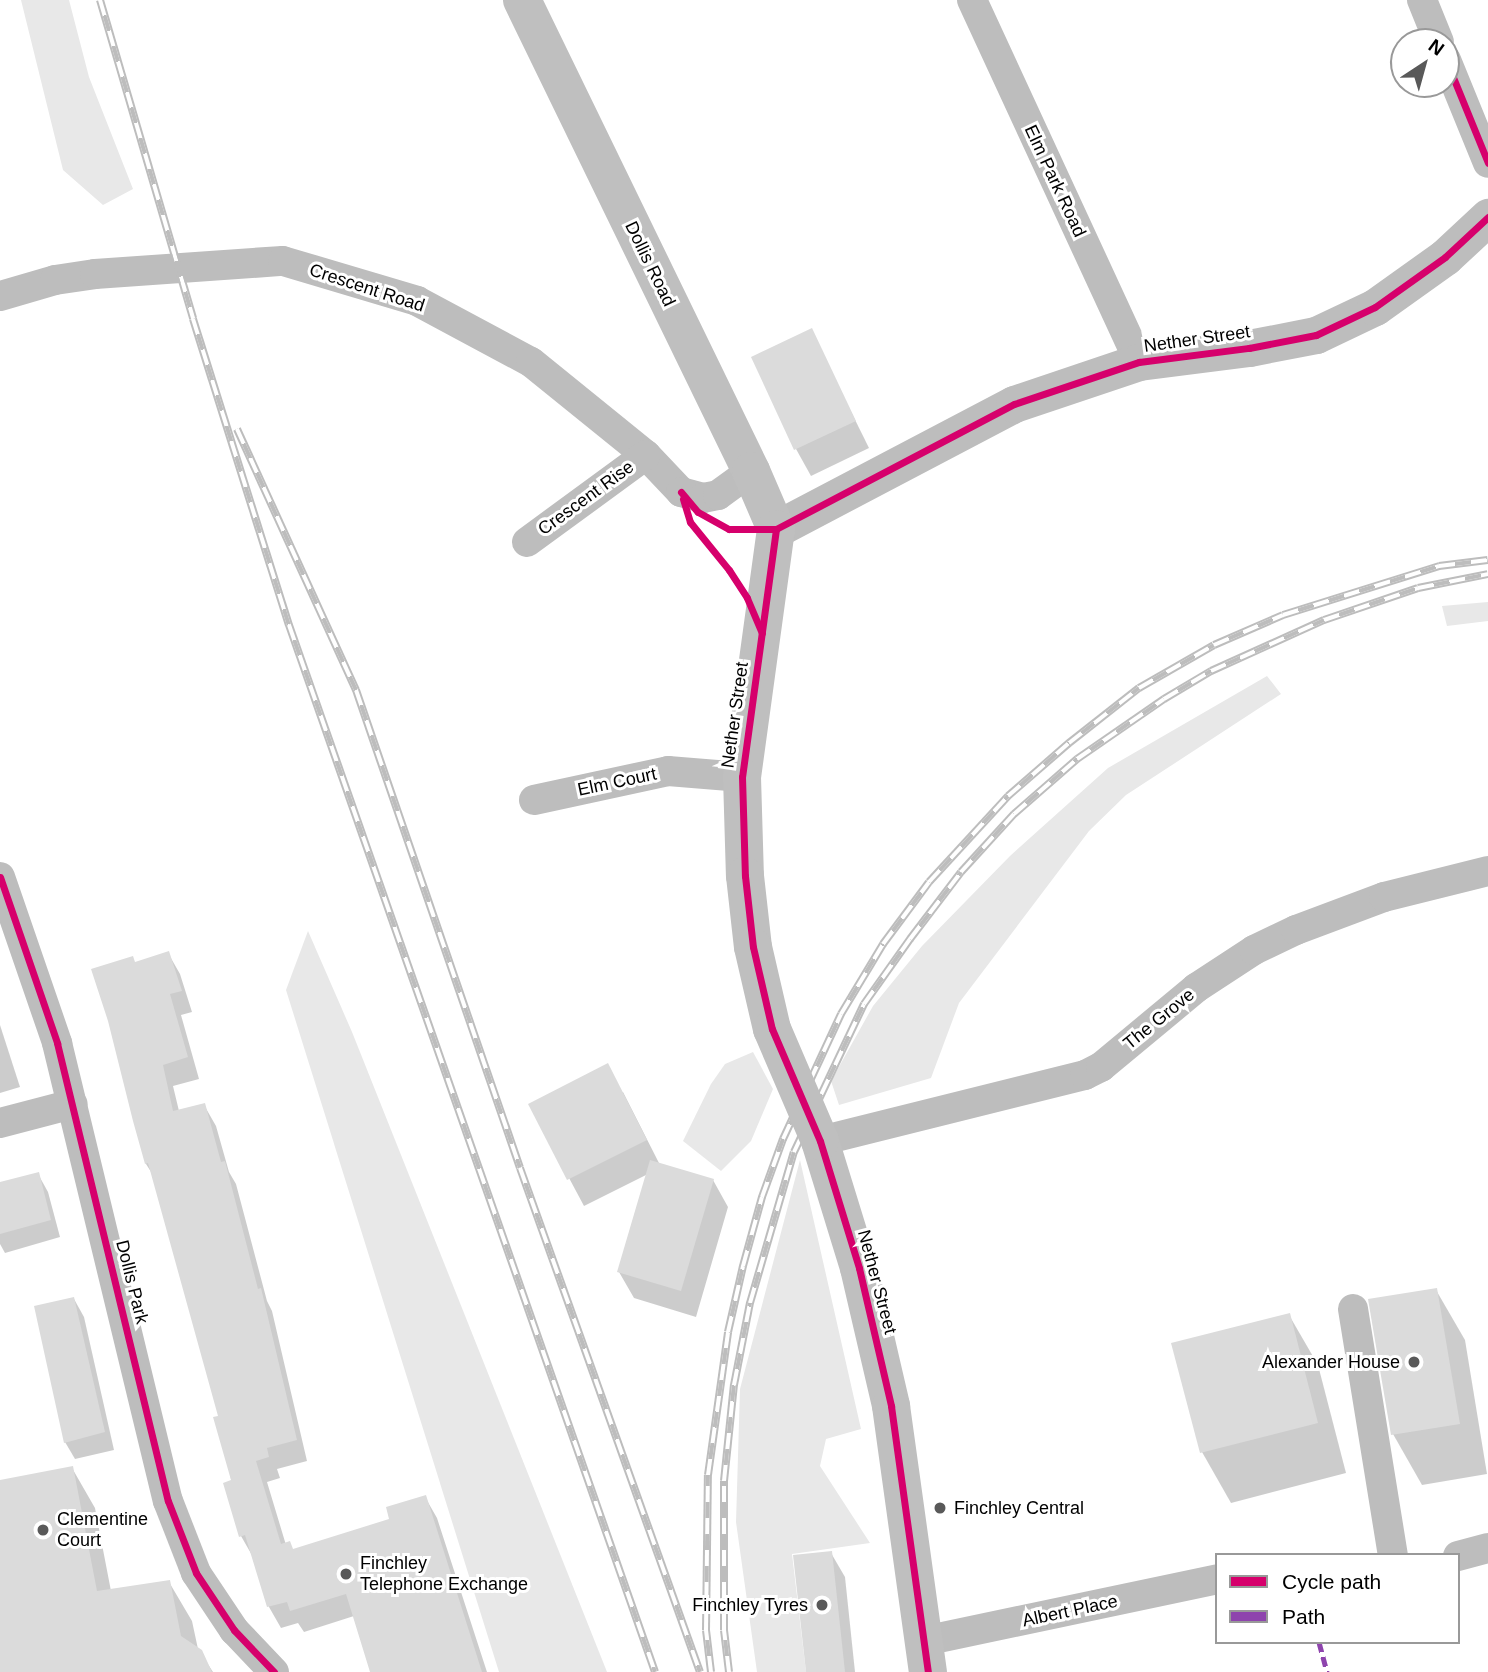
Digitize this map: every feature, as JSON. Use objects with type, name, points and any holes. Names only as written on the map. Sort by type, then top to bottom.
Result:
[{"type":"main road","name":"Dollis Road","points":[[522,0],[751,471],[776,529]]},
{"type":"main road","name":"Nether Street","points":[[776,529],[742,777],[746,876],[753,947],[772,1028],[820,1141],[859,1268],[891,1406],[926,1657]]},
{"type":"street","name":"Elm Park Road","points":[[972,0],[1139,362]]},
{"type":"street","points":[[1422,0],[1433,28]]},
{"type":"street","points":[[1460,94],[1488,163]]},
{"type":"street","name":"Nether Street","points":[[776,529],[1014,404],[1139,362],[1249,348],[1316,335],[1375,307],[1445,257],[1488,217]]},
{"type":"street","name":"Crescent Road","points":[[0,296],[55,280],[95,274],[282,261],[417,301],[531,362],[646,455],[681,492],[703,498],[718,495],[751,471]]},
{"type":"street","name":"Crescent Rise","points":[[527,542],[646,455]]},
{"type":"street","name":"Elm Court","points":[[534,800],[668,771],[742,777]]},
{"type":"street","name":"The Grove","points":[[820,1141],[1085,1075],[1101,1067],[1196,988],[1254,950],[1296,930],[1384,897],[1488,870]]},
{"type":"street","name":"Dollis Park","points":[[0,877],[57,1043],[168,1501],[196,1573],[234,1630],[274,1672]]},
{"type":"street","points":[[0,1123],[73,1104]]},
{"type":"street","points":[[1353,1309],[1370,1431],[1394,1553]]},
{"type":"street","points":[[1460,1555],[1488,1548]]},
{"type":"street","name":"Albert Place","points":[[926,1657],[1215,1580]]},
{"type":"shaded area","points":[[21,0],[69,0],[89,77],[133,189],[103,205],[63,170]]},
{"type":"shaded area","points":[[1488,602],[1488,621],[1447,626],[1442,606]]},
{"type":"shaded area","points":[[1267,676],[1281,694],[1126,795],[1089,831],[959,1003],[931,1078],[839,1105],[831,1081],[873,1006],[922,946],[1010,856],[1108,768]]},
{"type":"shaded area","points":[[308,931],[352,1032],[607,1672],[499,1672],[286,990]]},
{"type":"shaded area","points":[[753,1052],[773,1089],[751,1141],[721,1171],[683,1141],[711,1084],[725,1064]]},
{"type":"shaded area","points":[[800,1160],[861,1429],[826,1439],[820,1466],[870,1543],[792,1554],[806,1672],[757,1672],[736,1522],[740,1389]]},
{"type":"building","points":[[812,328],[856,421],[794,450],[751,357]]},
{"type":"building","points":[[169,951],[182,991],[170,994],[188,1057],[163,1065],[173,1111],[205,1103],[221,1162],[225,1161],[258,1289],[261,1288],[297,1440],[267,1448],[269,1457],[256,1461],[281,1544],[290,1541],[293,1549],[389,1519],[386,1507],[426,1495],[482,1672],[370,1672],[346,1594],[290,1611],[287,1602],[267,1607],[245,1535],[239,1537],[223,1483],[231,1480],[213,1417],[218,1416],[148,1163],[145,1164],[133,1121],[108,1021],[91,969],[133,956],[135,962]]},
{"type":"building","points":[[608,1063],[647,1140],[567,1180],[528,1104]]},
{"type":"building","points":[[650,1160],[714,1179],[681,1291],[617,1272]]},
{"type":"building","points":[[39,1172],[51,1220],[0,1234],[0,1182]]},
{"type":"building","name":"Alexander House","points":[[1437,1288],[1460,1424],[1391,1435],[1368,1299]]},
{"type":"building","points":[[74,1297],[105,1432],[64,1443],[34,1306]]},
{"type":"building","points":[[1290,1313],[1318,1423],[1200,1453],[1171,1343]]},
{"type":"building","name":"Clementine Court","points":[[73,1466],[97,1591],[170,1580],[181,1636],[202,1650],[212,1672],[0,1672],[0,1480]]},
{"type":"building","points":[[832,1551],[845,1672],[806,1672],[793,1555]]},
{"type":"railway","points":[[100,0],[193,319],[289,625],[655,1672]]},
{"type":"railway","points":[[237,429],[356,690],[520,1168],[700,1672]]},
{"type":"railway","points":[[711,1672],[706,1630],[708,1475],[728,1332],[743,1266],[762,1197],[783,1139],[841,1014],[883,944],[929,882],[1008,796],[1139,688],[1214,645],[1283,615],[1439,566],[1488,560]]},
{"type":"railway","points":[[729,1672],[724,1630],[724,1481],[734,1385],[750,1303],[794,1152],[864,1004],[961,872],[1014,814],[1077,759],[1164,699],[1211,671],[1324,620],[1418,588],[1488,574]]},
{"type":"marked path","points":[[1320,1644],[1327,1672]]},
{"type":"cycle path","points":[[1460,94],[1488,163]]},
{"type":"cycle path","points":[[681,492],[698,512],[729,529],[776,529],[1014,404],[1139,362],[1249,348],[1316,335],[1375,307],[1445,257],[1488,217]]},
{"type":"cycle path","points":[[683,499],[690,522],[729,570],[747,598],[762,633]]},
{"type":"cycle path","points":[[776,529],[742,777],[745,876],[753,947],[772,1029],[820,1141],[859,1268],[891,1406],[928,1672]]},
{"type":"cycle path","points":[[0,877],[57,1043],[168,1501],[196,1573],[234,1630],[274,1672]]},
{"type":"place","name":"Alexander House","points":[[1414,1362]]},
{"type":"place","name":"Finchley Central","points":[[940,1508]]},
{"type":"place","name":"Clementine Court","points":[[43,1530]]},
{"type":"place","name":"Finchley Telephone Exchange","points":[[346,1574]]},
{"type":"place","name":"Finchley Tyres","points":[[822,1605]]}]
